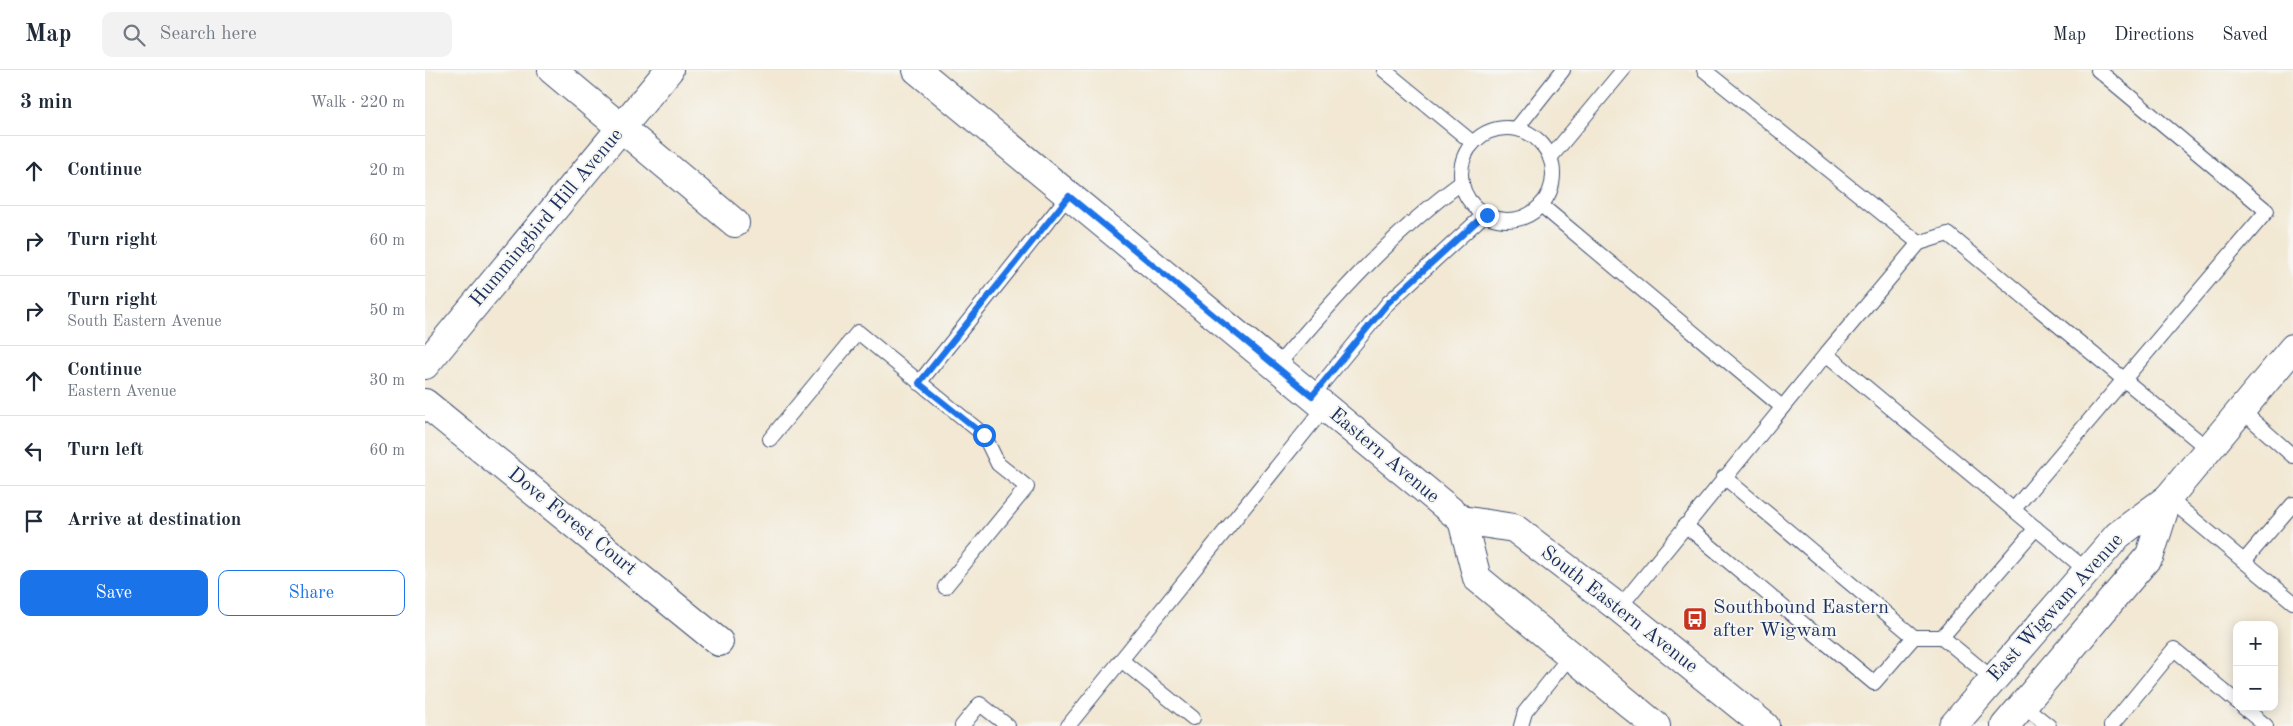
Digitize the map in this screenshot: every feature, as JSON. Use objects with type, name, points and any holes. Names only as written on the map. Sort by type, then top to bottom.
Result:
[{"type":"main road","points":[[552,70],[735,223]]},
{"type":"main road","name":"Hummingbird Hill Avenue","points":[[425,365],[669,70]]},
{"type":"main road","points":[[917,70],[1069,196]]},
{"type":"main road","name":"Eastern Avenue","points":[[1069,196],[1461,520]]},
{"type":"main road","name":"East Wigwam Avenue","points":[[1953,726],[2118,535],[2169,498],[2293,348]]},
{"type":"main road","name":"Dove Forest Court","points":[[425,402],[719,642]]},
{"type":"main road","name":"East Wigwam Avenue","points":[[2005,726],[2150,555],[2169,498]]},
{"type":"main road","points":[[1461,520],[1477,578],[1656,726]]},
{"type":"main road","name":"South Eastern Avenue","points":[[1461,520],[1514,528],[1619,608],[1765,726]]},
{"type":"lane","points":[[1384,70],[1473,143]]},
{"type":"lane","points":[[1517,128],[1563,70]]},
{"type":"lane","points":[[1550,158],[1623,70]]},
{"type":"lane","points":[[1703,70],[1919,243]]},
{"type":"lane","points":[[2014,509],[2267,211],[2098,70]]},
{"type":"lane","points":[[1503,128],[1517,128],[1530,133],[1541,141],[1550,158],[1553,178],[1550,190],[1541,205],[1524,216],[1512,220],[1500,219],[1485,214],[1476,208],[1468,198],[1462,182],[1463,160],[1473,143],[1490,131],[1503,128]]},
{"type":"lane","points":[[1276,366],[1357,275],[1428,207],[1462,182]]},
{"type":"lane","points":[[919,383],[1069,196]]},
{"type":"lane","points":[[1541,205],[1782,407]]},
{"type":"lane","points":[[1068,726],[1121,660],[1318,402],[1388,303],[1485,214]]},
{"type":"lane","points":[[1619,608],[1724,477],[1919,243],[1948,234],[2208,449]]},
{"type":"lane","points":[[770,439],[858,332],[984,435],[998,464],[1027,487],[945,587]]},
{"type":"lane","points":[[1826,354],[2086,570]]},
{"type":"lane","points":[[2241,410],[2293,456]]},
{"type":"lane","points":[[1724,477],[1914,638],[1942,637],[1993,679]]},
{"type":"lane","points":[[2169,498],[2293,602]]},
{"type":"lane","points":[[2244,562],[2293,504]]},
{"type":"lane","points":[[1685,525],[1874,683],[1914,638]]},
{"type":"lane","points":[[1942,637],[2036,528]]},
{"type":"lane","points":[[2111,726],[2174,649],[2233,699]]},
{"type":"lane","points":[[1521,726],[1525,712],[1571,655]]},
{"type":"lane","points":[[1121,660],[1193,718]]},
{"type":"lane","points":[[962,726],[980,704],[1008,726]]},
{"type":"lane","points":[[2023,705],[2049,726]]},
{"type":"lane","points":[[2248,711],[2265,726]]},
{"type":"place","name":"Southbound Eastern after Wigwam","points":[[1695,619]]},
{"type":"route","points":[[984,435],[919,383],[1069,196],[1312,396],[1357,338],[1388,303],[1485,214],[1487,215]]}]
